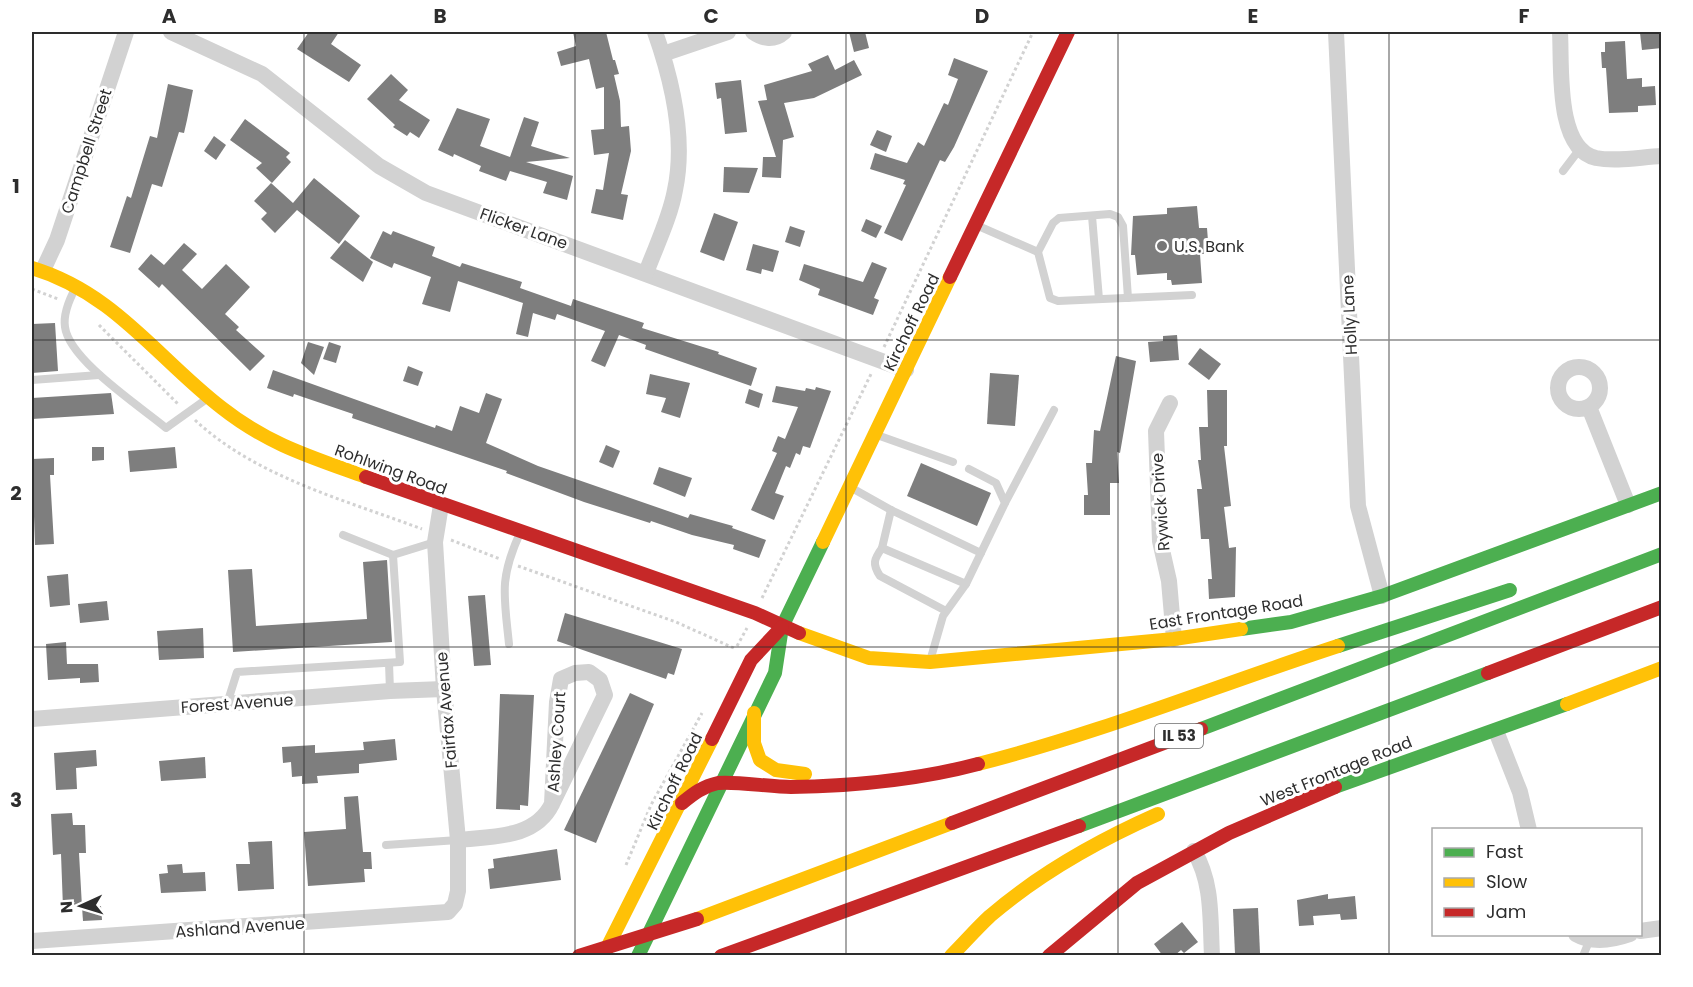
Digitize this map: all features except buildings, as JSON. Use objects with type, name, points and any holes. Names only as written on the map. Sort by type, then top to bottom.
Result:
[{"type":"main road","name":"Kirchoff Road","points":[[638,956],[719,783],[775,673],[782,627],[1068,32]]},
{"type":"main road","name":"Rohlwing Road","points":[[37,269],[91,294],[129,324],[209,397],[281,447],[441,505],[755,613],[782,627]]},
{"type":"main road","name":"East Frontage Road","points":[[782,627],[869,658],[930,662],[1174,639],[1291,622],[1382,596],[1662,493]]},
{"type":"main road","name":"IL 53","points":[[579,956],[697,919],[1662,554]]},
{"type":"main road","points":[[682,803],[700,789],[719,783],[764,787],[831,786],[952,771],[1054,745],[1248,675],[1522,586]]},
{"type":"main road","points":[[721,956],[1258,761],[1662,607]]},
{"type":"main road","name":"Kirchoff Road","points":[[603,956],[682,803],[751,660],[782,627]]},
{"type":"main road","name":"West Frontage Road","points":[[1049,956],[1137,883],[1194,851],[1317,794],[1430,752],[1496,731],[1662,668]]},
{"type":"main road","points":[[754,713],[755,750],[764,765],[776,772],[891,778]]},
{"type":"main road","points":[[1188,800],[1258,761]]},
{"type":"main road","points":[[951,956],[987,918],[1068,858],[1169,810]]},
{"type":"street","name":"Campbell Street","points":[[37,269],[57,240],[126,32]]},
{"type":"street","name":"Flicker Lane","points":[[171,32],[262,74],[398,179],[426,193],[906,370]]},
{"type":"street","points":[[646,273],[675,191],[679,156],[673,99],[663,54],[655,32]]},
{"type":"street","points":[[663,54],[728,32]]},
{"type":"street","points":[[753,32],[771,38],[784,32]]},
{"type":"street","name":"Holly Lane","points":[[1336,32],[1358,506],[1382,596]]},
{"type":"street","points":[[1560,32],[1566,127],[1579,150],[1594,158],[1662,156]]},
{"type":"street","name":"Rywick Drive","points":[[1170,403],[1156,431],[1160,541],[1169,581],[1174,639]]},
{"type":"street","points":[[1589,407],[1628,505]]},
{"type":"street","name":"Fairfax Avenue","points":[[441,505],[435,542],[444,689],[458,840],[458,891],[455,904],[448,912]]},
{"type":"street","name":"Ashley Court","points":[[458,840],[524,831],[545,818],[552,804],[605,695],[600,680],[589,672],[575,673],[561,679],[557,702],[552,804]]},
{"type":"street","name":"Forest Avenue","points":[[32,719],[390,691],[444,689]]},
{"type":"street","points":[[1496,731],[1520,792],[1529,828]]},
{"type":"street","points":[[1194,851],[1205,871],[1208,885],[1212,956]]},
{"type":"street","name":"Ashland Avenue","points":[[32,941],[448,912]]},
{"type":"street","points":[[1642,931],[1662,928]]},
{"type":"street","points":[[1583,937],[1612,940],[1624,936]]},
{"type":"lane","points":[[1563,171],[1579,150]]},
{"type":"lane","points":[[1128,298],[1123,226],[1118,217],[1110,214],[1059,218],[1053,224],[1038,252],[1050,298],[1058,301],[1099,299],[1128,298],[1192,295]]},
{"type":"lane","points":[[1092,216],[1099,299]]},
{"type":"lane","points":[[976,225],[1038,252]]},
{"type":"lane","points":[[76,286],[68,303],[65,328],[83,360],[99,375],[166,428],[209,397]]},
{"type":"lane","points":[[32,380],[99,375]]},
{"type":"lane","points":[[930,662],[946,611],[966,584],[1054,410]]},
{"type":"lane","points":[[875,434],[953,462]]},
{"type":"lane","points":[[969,470],[996,483],[1005,503]]},
{"type":"lane","points":[[850,487],[891,510],[981,553]]},
{"type":"lane","points":[[891,510],[882,548],[874,558],[874,567],[880,576],[946,611]]},
{"type":"lane","points":[[509,644],[503,586],[507,561],[520,532]]},
{"type":"lane","points":[[343,535],[393,555],[435,542]]},
{"type":"lane","points":[[882,548],[966,584]]},
{"type":"lane","points":[[227,704],[237,672],[400,662],[393,555]]},
{"type":"lane","points":[[389,663],[390,691]]},
{"type":"lane","points":[[386,845],[458,840]]},
{"type":"lane","points":[[1583,937],[1583,956]]},
{"type":"path","points":[[765,593],[1033,32]]},
{"type":"traffic: fast","points":[[1241,629],[1291,622],[1382,596],[1662,493]]},
{"type":"traffic: fast","points":[[638,956],[775,673],[782,627],[823,542]]},
{"type":"traffic: fast","points":[[1201,729],[1662,554]]},
{"type":"traffic: fast","points":[[1338,646],[1510,590]]},
{"type":"traffic: fast","points":[[1079,826],[1488,673]]},
{"type":"traffic: fast","points":[[1335,787],[1567,704]]},
{"type":"traffic: slow","points":[[32,268],[88,293],[134,329],[199,389],[239,421],[291,449],[366,477]]},
{"type":"traffic: slow","points":[[823,542],[950,277]]},
{"type":"traffic: slow","points":[[799,633],[869,658],[930,662],[1174,639],[1241,629]]},
{"type":"traffic: slow","points":[[978,764],[1069,738],[1338,646]]},
{"type":"traffic: slow","points":[[1567,704],[1662,668]]},
{"type":"traffic: slow","points":[[754,713],[754,743],[760,760],[776,770],[805,774]]},
{"type":"traffic: slow","points":[[603,956],[712,739]]},
{"type":"traffic: slow","points":[[951,956],[990,916],[1049,872],[1113,835],[1158,814]]},
{"type":"traffic: slow","points":[[697,919],[952,823]]},
{"type":"traffic: jam","points":[[950,277],[1068,32]]},
{"type":"traffic: jam","points":[[366,477],[755,613],[799,633]]},
{"type":"traffic: jam","points":[[1488,673],[1662,607]]},
{"type":"traffic: jam","points":[[712,739],[751,660],[782,627]]},
{"type":"traffic: jam","points":[[952,823],[1201,729]]},
{"type":"traffic: jam","points":[[682,803],[703,788],[718,783],[791,787],[838,785],[909,778],[978,764]]},
{"type":"traffic: jam","points":[[1049,956],[1137,883],[1229,833],[1335,787]]},
{"type":"traffic: jam","points":[[721,956],[1079,826]]},
{"type":"traffic: jam","points":[[579,956],[697,919]]},
{"type":"place","name":"U.S. Bank","points":[[1162,246]]}]
